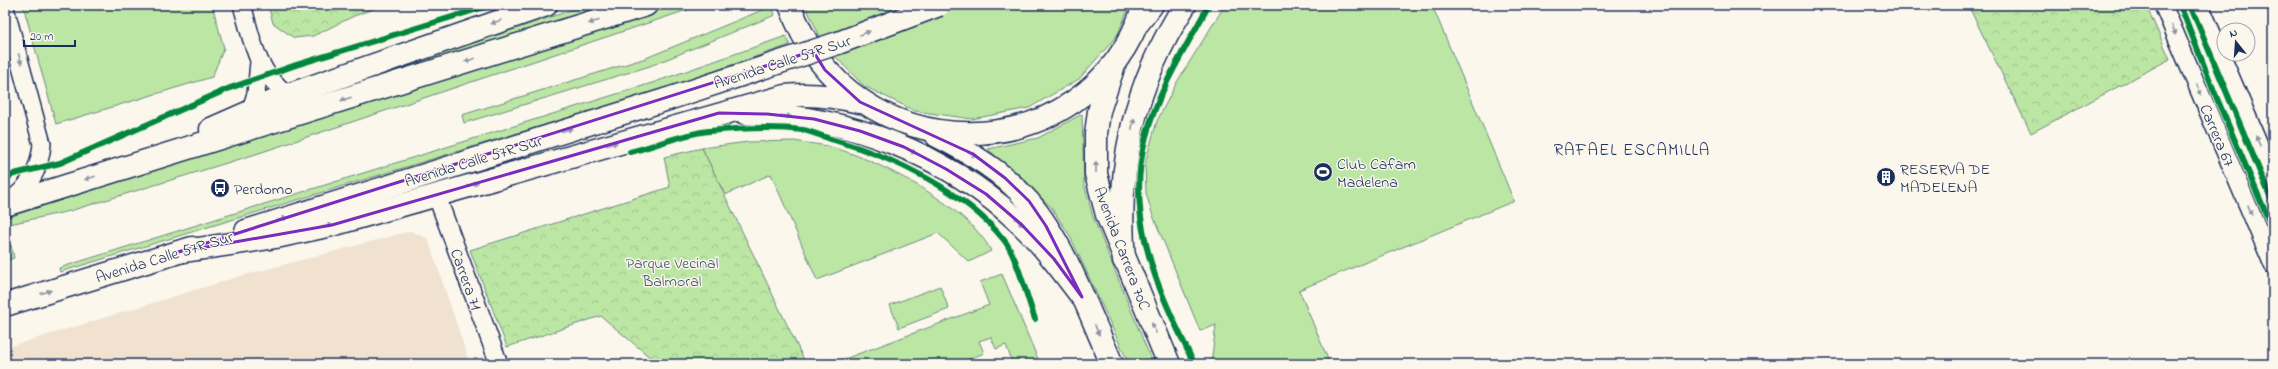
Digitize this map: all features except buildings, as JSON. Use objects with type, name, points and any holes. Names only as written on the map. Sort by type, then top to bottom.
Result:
[{"type":"main road","points":[[128,167],[288,95],[546,5]]},
{"type":"main road","points":[[790,5],[798,30],[825,70],[860,102],[881,114],[925,130],[979,158],[1005,178],[1029,201],[1060,250],[1112,364]]},
{"type":"main road","name":"Avenida Calle 57R Sur","points":[[5,304],[178,252],[668,98],[838,43],[939,5]]},
{"type":"main road","points":[[1124,260],[1121,198],[1129,136],[1147,77],[1160,49],[1186,5]]},
{"type":"main road","points":[[5,204],[638,8]]},
{"type":"main road","points":[[925,130],[956,134],[987,133],[1017,127],[1046,116],[1073,101],[1097,82],[1117,59],[1145,11]]},
{"type":"main road","name":"Avenida Carrera 70C","points":[[1117,59],[1099,112],[1096,134],[1096,174],[1107,215],[1124,260],[1169,364]]},
{"type":"main road","points":[[178,252],[300,233],[719,113],[784,96],[804,94],[832,95],[860,102]]},
{"type":"main road","points":[[719,113],[767,114],[814,120],[860,131],[904,147],[946,169],[986,194],[1022,225],[1054,259],[1082,297]]},
{"type":"street","points":[[242,5],[259,62],[275,85],[288,95]]},
{"type":"street","name":"Carrera 67","points":[[2163,5],[2273,265]]},
{"type":"street","points":[[2200,5],[2273,177]]},
{"type":"street","points":[[5,8],[42,144],[41,159],[27,185],[5,204]]},
{"type":"street","points":[[250,112],[256,89],[259,62]]},
{"type":"street","name":"Carrera 71","points":[[436,194],[499,364]]},
{"type":"highlighted area","points":[[813,51],[825,70],[860,102],[973,154],[1005,178],[1029,201],[1046,226],[1082,297],[1054,259],[1022,225],[986,194],[946,169],[904,147],[860,131],[814,119],[767,114],[719,113],[332,225],[178,252]]},
{"type":"shaded area","points":[[411,231],[428,239],[470,364],[5,364],[5,348],[241,276]]},
{"type":"green space","points":[[23,5],[212,5],[224,48],[212,77],[56,124]]},
{"type":"green space","points":[[268,5],[384,5],[354,16],[313,36],[294,38],[273,23]]},
{"type":"green space","points":[[586,5],[623,5],[395,75],[391,71]]},
{"type":"green space","points":[[672,5],[702,5],[256,154],[70,211],[5,225],[5,218]]},
{"type":"green space","points":[[805,5],[1130,5],[1117,36],[1079,79],[1029,108],[972,119],[915,111],[864,86],[824,45]]},
{"type":"green space","name":"Club Cafam Madelena","points":[[1225,5],[1432,5],[1514,201],[1299,290],[1330,364],[1211,364],[1216,325],[1200,331],[1152,213],[1146,193],[1145,163],[1157,121],[1177,82]]},
{"type":"green space","points":[[1968,5],[2146,5],[2170,59],[2031,133]]},
{"type":"green space","points":[[772,6],[775,15],[650,66],[464,123],[462,115],[646,58]]},
{"type":"green space","points":[[786,36],[790,45],[656,91],[60,272],[59,268],[652,83]]},
{"type":"green space","points":[[1082,114],[1084,184],[1093,217],[1153,364],[1129,364],[1070,236],[1051,207],[988,149],[1038,138]]},
{"type":"green space","points":[[794,141],[827,146],[847,152],[894,172],[942,201],[963,218],[980,234],[991,251],[969,262],[938,233],[817,280],[771,174],[725,195],[702,148],[748,142]]},
{"type":"green space","name":"Parque Vecinal Balmoral","points":[[702,148],[806,364],[658,364],[601,316],[507,347],[470,250],[670,187],[664,157]]},
{"type":"green space","points":[[11,245],[14,258],[5,261],[5,247]]},
{"type":"green space","points":[[1002,274],[1040,364],[1013,364],[1006,345],[996,349],[991,337],[979,341],[984,353],[957,364],[831,364],[989,305],[980,282]]},
{"type":"green space","points":[[940,286],[949,309],[899,328],[890,305]]},
{"type":"cycle path","points":[[5,179],[14,174],[60,163],[230,88],[296,65],[491,5]]},
{"type":"cycle path","points":[[1194,364],[1167,305],[1153,269],[1143,230],[1139,194],[1141,161],[1148,131],[1158,101],[1173,70],[1209,5]]},
{"type":"cycle path","points":[[2180,5],[2218,101],[2273,230]]},
{"type":"cycle path","points":[[2190,5],[2273,203]]},
{"type":"cycle path","points":[[630,152],[700,132],[768,128],[803,130],[880,156],[903,166],[949,191],[988,222],[1009,247],[1035,319]]},
{"type":"place","name":"Club Cafam Madelena","points":[[1323,172]]},
{"type":"place","name":"RESERVA DE MADELENA","points":[[1886,177]]},
{"type":"place","name":"Perdomo","points":[[220,188]]},
{"type":"district","name":"RAFAEL ESCAMILLA","points":[[1632,149]]}]
